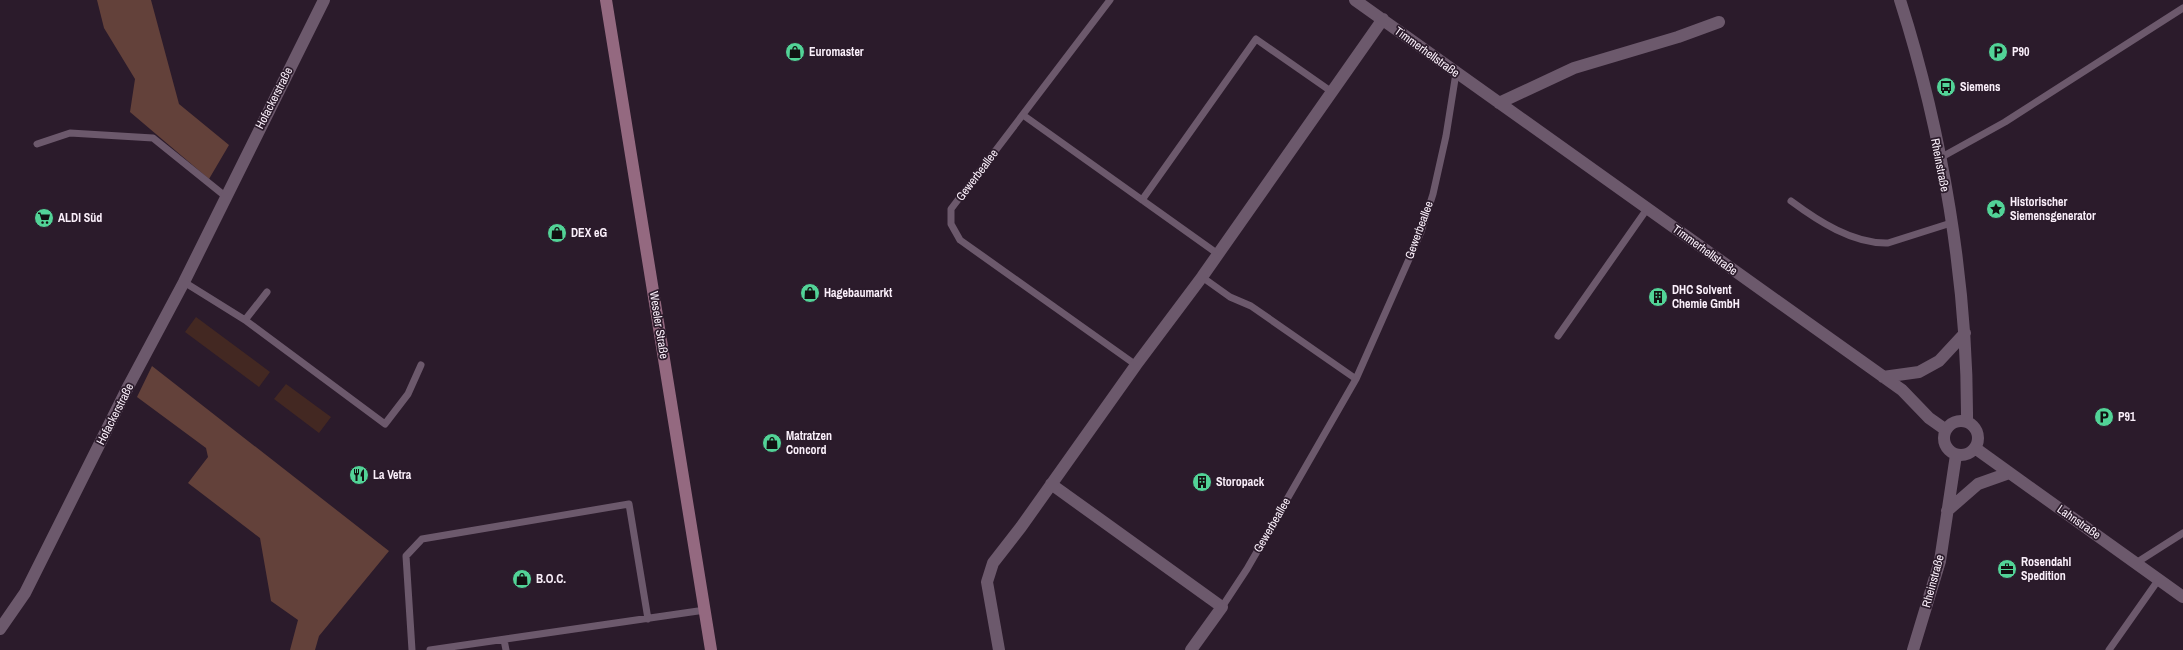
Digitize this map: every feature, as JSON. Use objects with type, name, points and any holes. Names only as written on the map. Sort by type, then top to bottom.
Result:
[{"type":"main road","name":"Weseler Straße","points":[[606,0],[711,650]]},
{"type":"street","name":"Hofackerstraße","points":[[0,629],[25,593],[129,385],[184,282],[225,196],[324,0]]},
{"type":"street","name":"Timmerhellstraße","points":[[1355,0],[1883,376],[1902,390],[1929,418],[1946,430]]},
{"type":"street","name":"Rheinstraße","points":[[1900,0],[1924,89],[1940,158],[1951,223],[1965,333],[1967,422]]},
{"type":"street","points":[[999,650],[987,582],[988,574],[993,563],[1136,365],[1202,277],[1382,19]]},
{"type":"street","points":[[1499,103],[1574,68],[1678,37],[1719,22]]},
{"type":"street","points":[[1883,376],[1919,372],[1939,361],[1965,333]]},
{"type":"street","points":[[1959,421],[1967,422],[1973,426],[1977,433],[1978,441],[1974,448],[1964,455],[1956,455],[1945,446],[1944,438],[1946,430],[1951,424],[1959,421]]},
{"type":"street","name":"Lahnstraße","points":[[1974,448],[2183,597]]},
{"type":"street","name":"Rheinstraße","points":[[1913,650],[1940,561],[1956,455]]},
{"type":"street","points":[[1947,511],[1978,484],[2009,473]]},
{"type":"street","points":[[1051,484],[1222,607]]},
{"type":"street","name":"Gewerbeallee","points":[[1191,650],[1222,607]]},
{"type":"lane","name":"Gewerbeallee","points":[[1110,0],[952,209],[951,224],[960,240],[1136,365]]},
{"type":"lane","points":[[1940,158],[2004,122],[2183,8]]},
{"type":"lane","points":[[1142,200],[1256,39],[1332,92]]},
{"type":"lane","name":"Gewerbeallee","points":[[1222,607],[1247,569],[1356,379],[1421,232],[1433,194],[1446,136],[1456,73]]},
{"type":"lane","points":[[1023,114],[1218,254]]},
{"type":"lane","points":[[37,144],[70,133],[153,138],[225,196]]},
{"type":"lane","points":[[1791,201],[1817,221],[1858,238],[1878,243],[1888,243],[1951,223]]},
{"type":"lane","points":[[1558,336],[1648,209]]},
{"type":"lane","points":[[1202,277],[1230,297],[1251,306],[1356,379]]},
{"type":"lane","points":[[184,282],[245,320],[385,424],[408,394],[421,365]]},
{"type":"lane","points":[[245,320],[267,292]]},
{"type":"lane","points":[[412,650],[406,556],[422,539],[630,504],[648,619]]},
{"type":"lane","points":[[2136,563],[2183,533]]},
{"type":"lane","points":[[2109,650],[2159,579]]},
{"type":"lane","points":[[430,650],[705,610]]},
{"type":"lane","points":[[504,640],[506,650]]},
{"type":"shaded area","points":[[97,0],[151,0],[179,104],[229,145],[209,179],[130,112],[135,79],[104,28]]},
{"type":"shaded area","points":[[196,317],[270,372],[259,387],[185,332]]},
{"type":"shaded area","points":[[152,366],[389,551],[319,636],[315,650],[290,650],[298,620],[271,601],[260,538],[188,483],[208,457],[206,448],[137,397]]},
{"type":"shaded area","points":[[286,384],[331,417],[319,433],[274,399]]},
{"type":"place","name":"Euromaster","points":[[795,52]]},
{"type":"place","name":"P90","points":[[1998,52]]},
{"type":"place","name":"Siemens","points":[[1946,87]]},
{"type":"place","name":"Historischer Siemensgenerator","points":[[1996,209]]},
{"type":"place","name":"ALDI Süd","points":[[44,218]]},
{"type":"place","name":"DEX eG","points":[[557,233]]},
{"type":"place","name":"Hagebaumarkt","points":[[810,293]]},
{"type":"place","name":"DHC Solvent Chemie GmbH","points":[[1658,297]]},
{"type":"place","name":"P91","points":[[2104,417]]},
{"type":"place","name":"Matratzen Concord","points":[[772,443]]},
{"type":"place","name":"La Vetra","points":[[359,475]]},
{"type":"place","name":"Storopack","points":[[1202,482]]},
{"type":"place","name":"Rosendahl Spedition","points":[[2007,569]]},
{"type":"place","name":"B.O.C.","points":[[522,579]]}]
